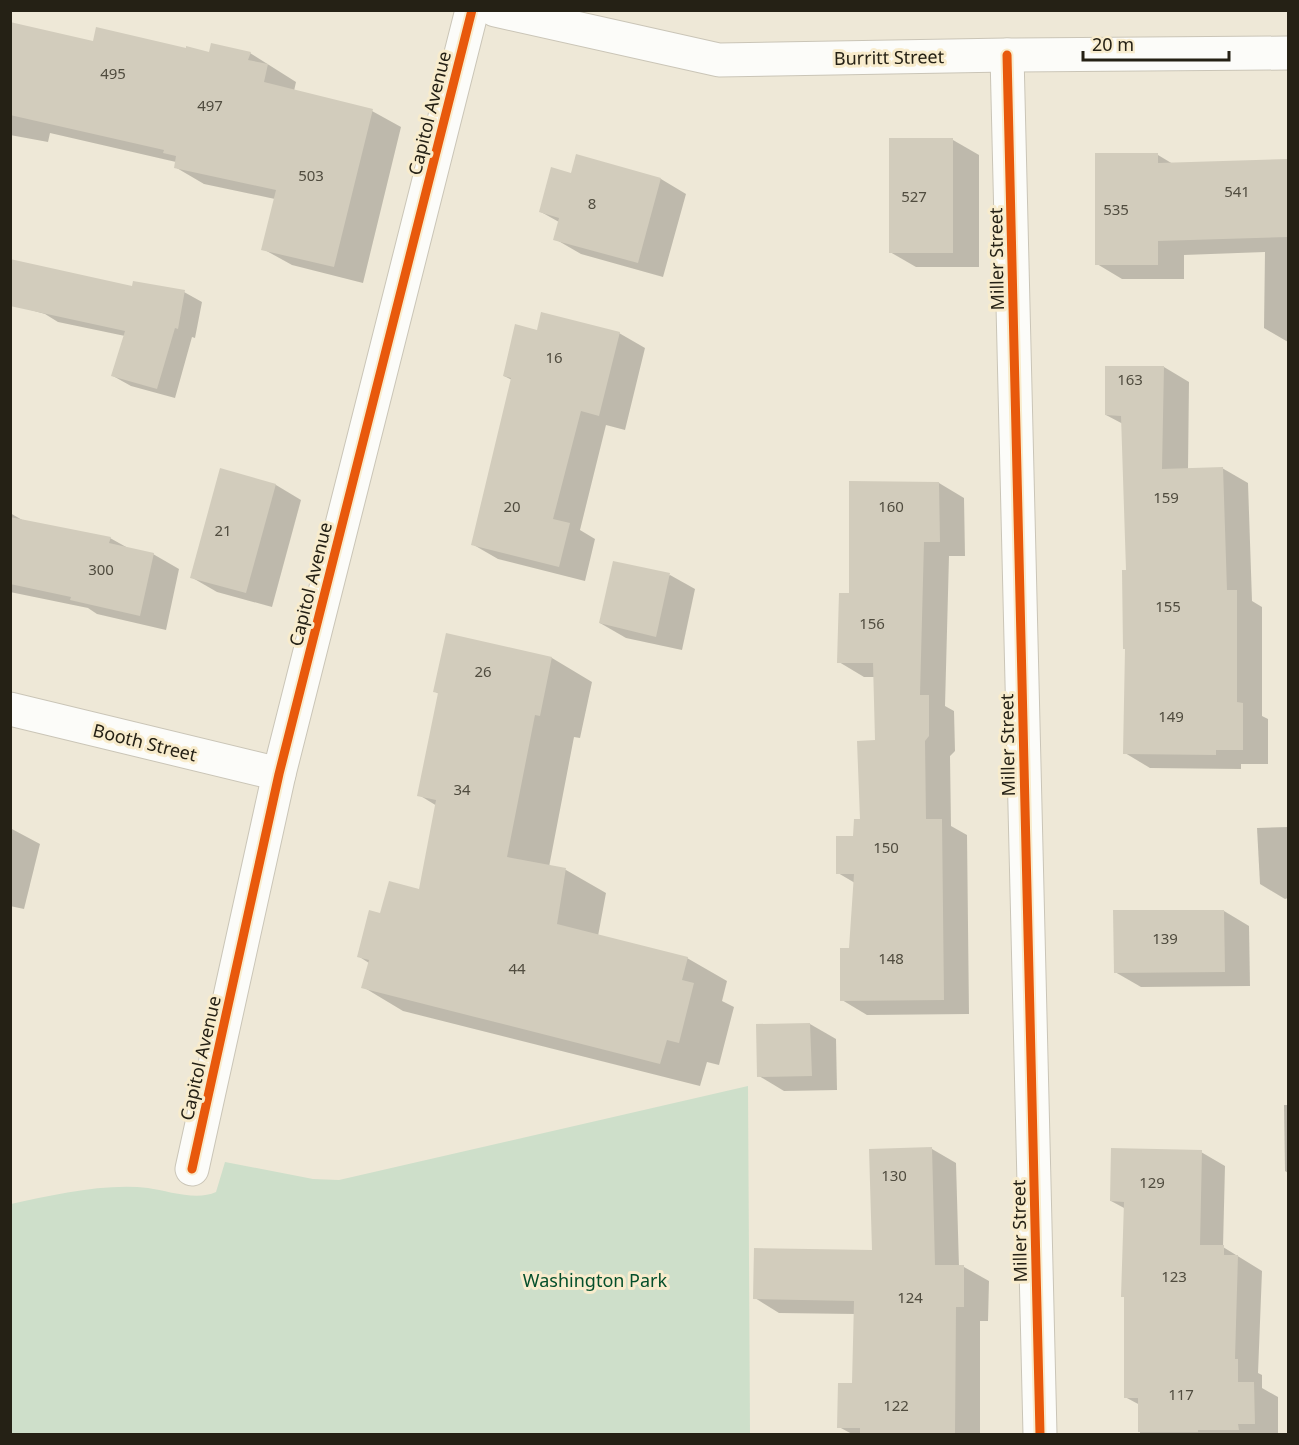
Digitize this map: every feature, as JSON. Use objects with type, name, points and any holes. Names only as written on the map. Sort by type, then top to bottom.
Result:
[{"type":"street","name":"Capitol Avenue","points":[[192,1169],[279,774],[472,10]]},
{"type":"street","name":"Burritt Street","points":[[495,10],[719,60],[1288,53]]},
{"type":"street","name":"Miller Street","points":[[1007,55],[1040,1434]]},
{"type":"street","name":"Booth Street","points":[[10,709],[279,774]]},
{"type":"green space","name":"Washington Park","points":[[748,1086],[750,1434],[11,1434],[11,1204],[114,1187],[148,1188],[173,1193],[208,1195],[216,1192],[225,1162],[313,1179],[339,1180]]},
{"type":"building","points":[[10,22],[93,41],[96,27],[209,52],[211,43],[251,52],[248,60],[268,64],[264,82],[373,109],[334,267],[261,250],[276,190],[174,168],[176,156],[163,153],[164,150],[10,115]]},
{"type":"building","points":[[889,138],[953,138],[953,253],[889,253]]},
{"type":"building","points":[[1095,153],[1158,153],[1158,163],[1288,159],[1288,237],[1158,241],[1158,265],[1095,265]]},
{"type":"building","points":[[576,154],[661,178],[638,263],[553,240],[559,218],[539,212],[551,167],[571,173]]},
{"type":"building","points":[[10,259],[132,286],[133,281],[185,290],[178,329],[175,328],[157,389],[111,376],[125,331],[10,306]]},
{"type":"building","points":[[541,312],[620,332],[599,416],[581,411],[553,519],[570,523],[559,567],[471,545],[511,378],[503,376],[515,324],[537,330]]},
{"type":"building","points":[[1105,366],[1164,366],[1162,469],[1223,467],[1227,590],[1237,590],[1237,702],[1243,703],[1243,750],[1216,750],[1216,755],[1123,754],[1125,649],[1123,649],[1122,570],[1126,570],[1121,416],[1105,415]]},
{"type":"building","points":[[220,468],[276,484],[246,593],[190,578]]},
{"type":"building","points":[[849,481],[939,482],[940,542],[924,542],[920,695],[929,695],[929,736],[925,741],[926,819],[942,819],[944,1000],[840,1001],[840,948],[849,948],[854,874],[836,874],[836,836],[853,836],[854,819],[860,819],[857,741],[875,740],[873,663],[837,663],[839,593],[849,593]]},
{"type":"building","points":[[10,517],[111,537],[109,543],[154,553],[140,616],[70,600],[71,597],[10,584]]},
{"type":"building","points":[[613,561],[670,573],[656,637],[599,623]]},
{"type":"building","points":[[446,633],[552,657],[540,716],[535,715],[507,857],[566,868],[557,924],[688,957],[682,980],[694,983],[679,1043],[667,1040],[660,1064],[361,988],[369,960],[357,957],[369,910],[380,913],[389,881],[419,889],[436,800],[417,796],[438,693],[433,692]]},
{"type":"building","points":[[1113,910],[1224,910],[1225,972],[1114,973]]},
{"type":"building","points":[[810,1023],[812,1076],[757,1077],[756,1024]]},
{"type":"building","points":[[932,1147],[935,1265],[964,1265],[964,1307],[956,1307],[955,1434],[860,1434],[860,1428],[837,1428],[838,1383],[852,1383],[854,1301],[753,1299],[754,1248],[872,1250],[869,1149]]},
{"type":"building","points":[[1111,1148],[1202,1150],[1200,1245],[1224,1245],[1224,1255],[1238,1255],[1235,1359],[1238,1359],[1238,1382],[1254,1382],[1255,1424],[1238,1424],[1239,1430],[1138,1432],[1138,1398],[1124,1398],[1124,1297],[1121,1297],[1124,1202],[1110,1201]]},
{"type":"cycle path","points":[[192,1169],[279,774],[472,10]]},
{"type":"cycle path","points":[[1007,55],[1040,1434]]}]
